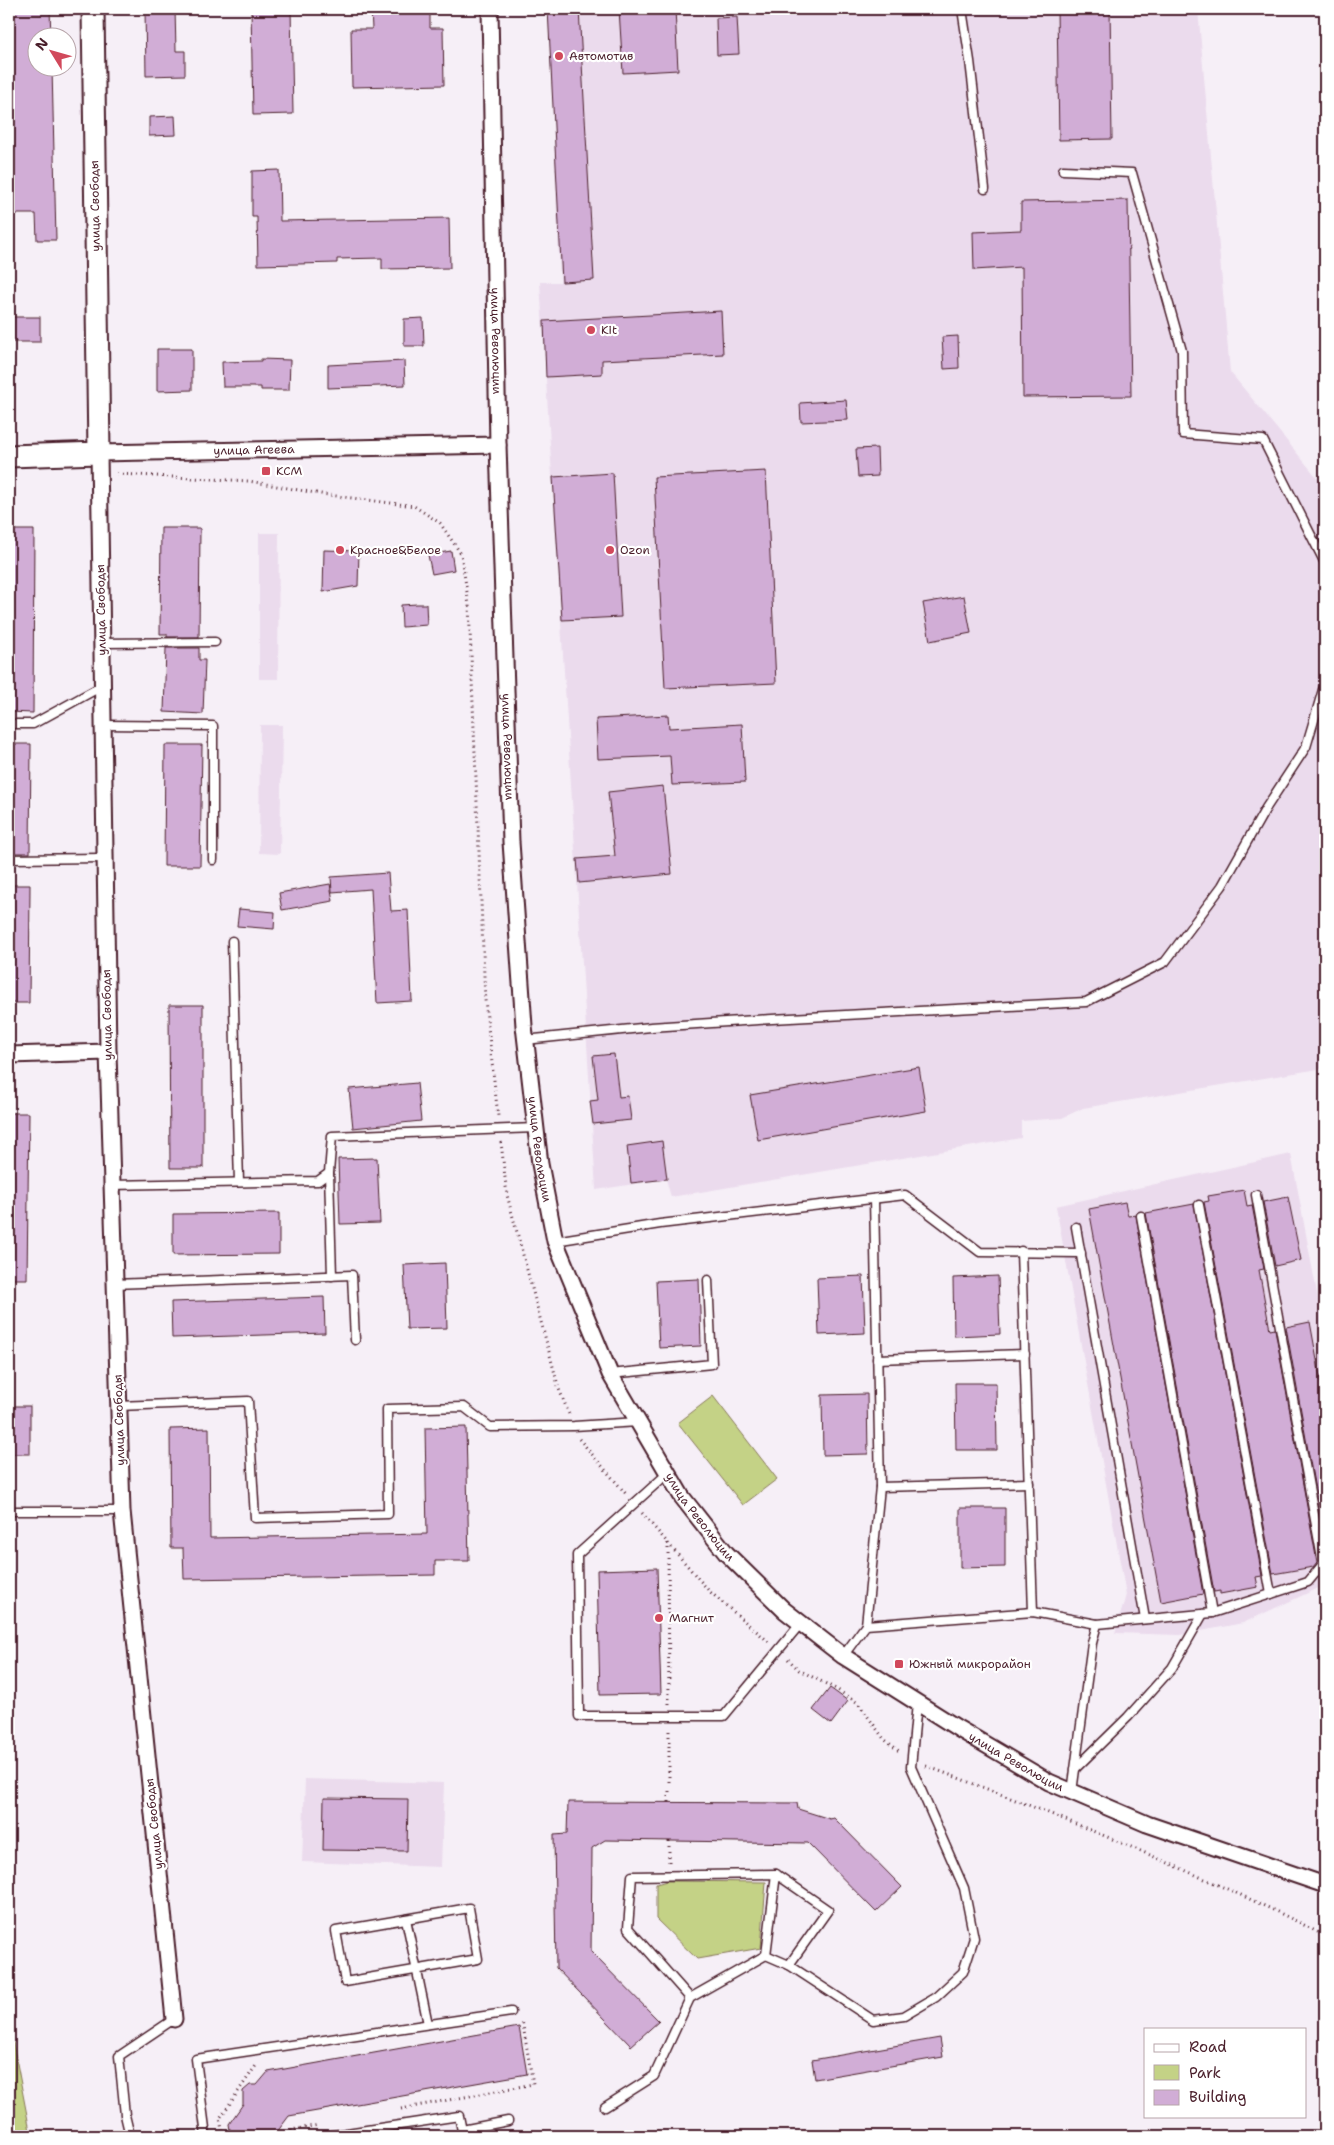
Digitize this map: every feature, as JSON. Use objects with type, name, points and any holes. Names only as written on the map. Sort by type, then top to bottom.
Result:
[{"type":"street","name":"улица Свободы","points":[[92,9],[104,858],[111,1185],[122,1511],[174,2019]]},
{"type":"street","name":"улица Революции","points":[[490,9],[498,445],[511,842],[525,1040],[540,1164],[555,1241],[610,1374],[682,1497],[726,1552],[784,1610],[843,1656],[1049,1782],[1147,1824],[1325,1885]]},
{"type":"street","name":"улица Агеева","points":[[9,456],[99,463],[498,445]]},
{"type":"street","points":[[9,1055],[108,1052]]},
{"type":"lane","points":[[962,9],[985,189]]},
{"type":"lane","points":[[1063,170],[1132,173],[1182,351],[1183,434],[1263,440],[1325,563]]},
{"type":"lane","points":[[102,643],[215,642]]},
{"type":"lane","points":[[525,1040],[651,1027],[1086,1002],[1165,962],[1222,886],[1266,808],[1306,747],[1325,683]]},
{"type":"lane","points":[[9,724],[33,724],[102,686]]},
{"type":"lane","points":[[103,725],[213,726],[213,860]]},
{"type":"lane","points":[[9,859],[104,858]]},
{"type":"lane","points":[[232,941],[240,1182]]},
{"type":"lane","points":[[332,1276],[329,1173],[332,1136],[536,1128]]},
{"type":"lane","points":[[111,1185],[318,1181],[329,1173]]},
{"type":"lane","points":[[555,1241],[660,1224],[905,1195],[980,1252],[1081,1253]]},
{"type":"lane","points":[[866,1625],[1033,1612],[1097,1624],[1203,1614],[1212,1613],[1308,1582],[1323,1564],[1256,1195]]},
{"type":"lane","points":[[843,1656],[866,1625],[880,1487],[874,1199]]},
{"type":"lane","points":[[1199,1205],[1271,1594]]},
{"type":"lane","points":[[1141,1216],[1212,1613]]},
{"type":"lane","points":[[1076,1227],[1146,1619]]},
{"type":"lane","points":[[1021,1251],[1033,1612]]},
{"type":"lane","points":[[114,1284],[352,1275],[355,1340]]},
{"type":"lane","points":[[610,1374],[712,1364],[708,1280]]},
{"type":"lane","points":[[877,1359],[1025,1354]]},
{"type":"lane","points":[[118,1406],[248,1401],[255,1518],[388,1514],[387,1408],[464,1407],[490,1427],[574,1426],[638,1422]]},
{"type":"lane","points":[[668,1474],[577,1555],[579,1716],[724,1716],[801,1623]]},
{"type":"lane","points":[[880,1487],[1029,1483]]},
{"type":"lane","points":[[9,1511],[122,1511]]},
{"type":"lane","points":[[1075,1769],[1128,1717],[1172,1668],[1203,1614]]},
{"type":"lane","points":[[1072,1792],[1092,1643],[1097,1624]]},
{"type":"lane","points":[[766,1955],[788,1965],[873,2020],[904,2016],[936,1997],[963,1972],[974,1938],[964,1888],[911,1767],[917,1703]]},
{"type":"lane","points":[[690,1998],[628,1928],[632,1876],[776,1874],[828,1910],[788,1965]]},
{"type":"lane","points":[[766,1955],[776,1874]]},
{"type":"lane","points":[[469,1908],[478,1959],[345,1982],[336,1931],[406,1919],[469,1908]]},
{"type":"lane","points":[[406,1919],[428,2024]]},
{"type":"lane","points":[[605,2107],[654,2076],[690,1998],[766,1955]]},
{"type":"lane","points":[[206,2136],[196,2059],[511,2012]]},
{"type":"lane","points":[[130,2136],[125,2115],[119,2056],[174,2019]]},
{"type":"lane","points":[[327,2136],[459,2116],[462,2133],[508,2121]]},
{"type":"path","points":[[99,463],[250,480],[321,494],[414,506],[440,523],[461,554],[469,605],[485,1000],[507,1194],[559,1389],[578,1438],[708,1591],[799,1670],[858,1703],[884,1740],[912,1761],[1028,1804],[1158,1858],[1287,1916],[1325,1936]]},
{"type":"path","points":[[668,1543],[669,1802]]},
{"type":"path","points":[[669,1840],[669,1876]]},
{"type":"path","points":[[396,2110],[533,2084],[522,2017]]},
{"type":"path","points":[[223,2136],[220,2118],[260,2059]]},
{"type":"path","points":[[292,2136],[291,2130],[320,2125]]},
{"type":"shaded area","points":[[548,9],[1198,9],[1230,372],[1325,487],[1325,1068],[1083,1108],[1062,1118],[1021,1121],[1021,1138],[671,1197],[666,1179],[596,1190],[540,282],[560,282]]},
{"type":"shaded area","points":[[259,533],[279,533],[278,679],[259,679]]},
{"type":"shaded area","points":[[260,725],[282,725],[280,854],[259,853]]},
{"type":"shaded area","points":[[1291,1154],[1325,1336],[1325,1585],[1243,1623],[1180,1635],[1115,1633],[1126,1595],[1056,1206]]},
{"type":"shaded area","points":[[305,1779],[444,1783],[441,1867],[302,1862]]},
{"type":"green space","points":[[713,1396],[777,1479],[743,1505],[678,1423]]},
{"type":"green space","points":[[667,1881],[766,1882],[761,1948],[697,1959],[656,1919],[656,1884]]},
{"type":"green space","points":[[9,2022],[31,2136],[9,2136]]},
{"type":"building","points":[[9,9],[50,9],[51,28],[28,28],[28,78],[52,78],[56,240],[37,240],[36,214],[9,214]]},
{"type":"building","points":[[145,9],[175,9],[176,51],[185,51],[185,75],[146,76]]},
{"type":"building","points":[[251,9],[291,9],[293,114],[253,115]]},
{"type":"building","points":[[371,9],[430,9],[430,28],[443,28],[444,85],[352,87],[351,29],[372,29]]},
{"type":"building","points":[[548,9],[579,9],[594,280],[562,282]]},
{"type":"building","points":[[619,9],[675,9],[678,70],[623,73]]},
{"type":"building","points":[[1057,9],[1110,9],[1112,139],[1059,140]]},
{"type":"building","points":[[737,17],[739,54],[717,55],[716,18]]},
{"type":"building","points":[[175,116],[176,135],[149,136],[149,117]]},
{"type":"building","points":[[279,170],[280,221],[449,218],[450,268],[382,269],[382,258],[337,259],[337,263],[258,265],[257,217],[252,217],[252,171]]},
{"type":"building","points":[[1128,200],[1131,396],[1023,397],[1022,267],[974,270],[973,232],[1021,230],[1021,202]]},
{"type":"building","points":[[721,311],[723,354],[602,360],[602,374],[546,377],[544,321]]},
{"type":"building","points":[[9,317],[40,317],[40,342],[9,342]]},
{"type":"building","points":[[423,318],[424,346],[404,346],[404,319]]},
{"type":"building","points":[[958,336],[959,368],[944,369],[942,337]]},
{"type":"building","points":[[157,349],[192,349],[192,390],[157,391]]},
{"type":"building","points":[[261,359],[290,360],[289,390],[261,390],[261,387],[223,387],[222,362],[261,361]]},
{"type":"building","points":[[404,361],[405,385],[328,388],[328,365]]},
{"type":"building","points":[[846,400],[848,420],[801,422],[800,403]]},
{"type":"building","points":[[877,448],[878,476],[858,477],[856,449]]},
{"type":"building","points":[[766,471],[776,683],[665,688],[654,477]]},
{"type":"building","points":[[613,473],[621,617],[562,620],[553,477]]},
{"type":"building","points":[[161,528],[200,528],[199,637],[167,637],[167,634],[160,634]]},
{"type":"building","points":[[9,530],[34,530],[33,713],[9,712]]},
{"type":"building","points":[[324,550],[359,551],[358,586],[323,592]]},
{"type":"building","points":[[451,551],[454,570],[432,574],[428,555]]},
{"type":"building","points":[[964,596],[971,633],[930,641],[923,603]]},
{"type":"building","points":[[426,604],[427,625],[402,627],[401,605]]},
{"type":"building","points":[[166,648],[199,648],[199,660],[205,660],[203,714],[164,712]]},
{"type":"building","points":[[668,715],[669,728],[742,724],[745,782],[672,785],[670,756],[598,759],[596,719]]},
{"type":"building","points":[[9,744],[31,744],[30,853],[9,853]]},
{"type":"building","points":[[165,745],[202,745],[200,866],[164,866]]},
{"type":"building","points":[[663,786],[672,874],[579,883],[577,859],[615,856],[608,792]]},
{"type":"building","points":[[388,873],[391,911],[408,910],[412,1001],[377,1003],[371,889],[332,892],[331,877]]},
{"type":"building","points":[[330,884],[333,901],[282,910],[279,893]]},
{"type":"building","points":[[9,885],[30,885],[29,1003],[9,1003]]},
{"type":"building","points":[[239,909],[275,912],[274,929],[237,926]]},
{"type":"building","points":[[169,1005],[203,1005],[203,1168],[170,1168]]},
{"type":"building","points":[[614,1054],[619,1097],[628,1096],[631,1120],[593,1124],[590,1101],[598,1100],[593,1056]]},
{"type":"building","points":[[919,1067],[926,1111],[758,1140],[750,1095]]},
{"type":"building","points":[[417,1083],[421,1121],[353,1128],[349,1089]]},
{"type":"building","points":[[9,1113],[29,1113],[27,1279],[9,1279]]},
{"type":"building","points":[[662,1141],[667,1179],[631,1183],[627,1146]]},
{"type":"building","points":[[377,1158],[380,1223],[340,1224],[338,1159]]},
{"type":"building","points":[[1244,1190],[1247,1206],[1252,1205],[1264,1269],[1259,1270],[1270,1330],[1275,1329],[1317,1562],[1313,1567],[1273,1574],[1204,1202],[1209,1201],[1208,1196]]},
{"type":"building","points":[[1288,1197],[1301,1260],[1275,1266],[1263,1202]]},
{"type":"building","points":[[1125,1202],[1128,1216],[1136,1215],[1203,1594],[1161,1602],[1089,1209]]},
{"type":"building","points":[[1194,1204],[1262,1576],[1256,1577],[1258,1587],[1220,1594],[1220,1591],[1214,1592],[1146,1213]]},
{"type":"building","points":[[279,1213],[279,1254],[173,1255],[173,1214]]},
{"type":"building","points":[[445,1263],[447,1328],[407,1329],[404,1265]]},
{"type":"building","points":[[863,1276],[865,1333],[819,1335],[817,1278]]},
{"type":"building","points":[[998,1276],[1000,1334],[954,1336],[953,1278]]},
{"type":"building","points":[[699,1279],[701,1346],[659,1348],[656,1281]]},
{"type":"building","points":[[324,1297],[325,1333],[172,1338],[171,1302]]},
{"type":"building","points":[[1310,1322],[1325,1404],[1325,1545],[1286,1327]]},
{"type":"building","points":[[955,1383],[996,1383],[997,1450],[956,1450]]},
{"type":"building","points":[[867,1394],[868,1454],[823,1455],[822,1395]]},
{"type":"building","points":[[9,1406],[30,1406],[30,1454],[9,1454]]},
{"type":"building","points":[[466,1427],[469,1561],[435,1561],[435,1575],[184,1579],[183,1548],[171,1548],[170,1429],[209,1428],[210,1538],[427,1534],[425,1428]]},
{"type":"building","points":[[960,1508],[1005,1508],[1005,1567],[960,1568]]},
{"type":"building","points":[[657,1568],[661,1694],[600,1695],[597,1570]]},
{"type":"building","points":[[830,1688],[848,1701],[831,1724],[813,1710]]},
{"type":"building","points":[[324,1798],[408,1799],[407,1851],[323,1850]]},
{"type":"building","points":[[568,1802],[797,1803],[798,1809],[830,1819],[834,1818],[902,1887],[876,1912],[808,1843],[605,1840],[592,1848],[591,1952],[659,2021],[631,2046],[556,1968],[554,1835],[567,1834]]},
{"type":"building","points":[[519,2027],[527,2074],[289,2116],[274,2136],[231,2136],[229,2124],[243,2104],[243,2091],[250,2085],[257,2085],[268,2072]]},
{"type":"building","points":[[940,2038],[943,2057],[815,2079],[812,2060]]},
{"type":"place","name":"Автомотив","points":[[559,56]]},
{"type":"place","name":"Kit","points":[[591,330]]},
{"type":"place","name":"КСМ","points":[[266,471]]},
{"type":"place","name":"Красное&Белое","points":[[340,550]]},
{"type":"place","name":"Ozon","points":[[610,550]]},
{"type":"place","name":"Магнит","points":[[659,1618]]},
{"type":"place","name":"Южный микрорайон","points":[[899,1664]]}]
